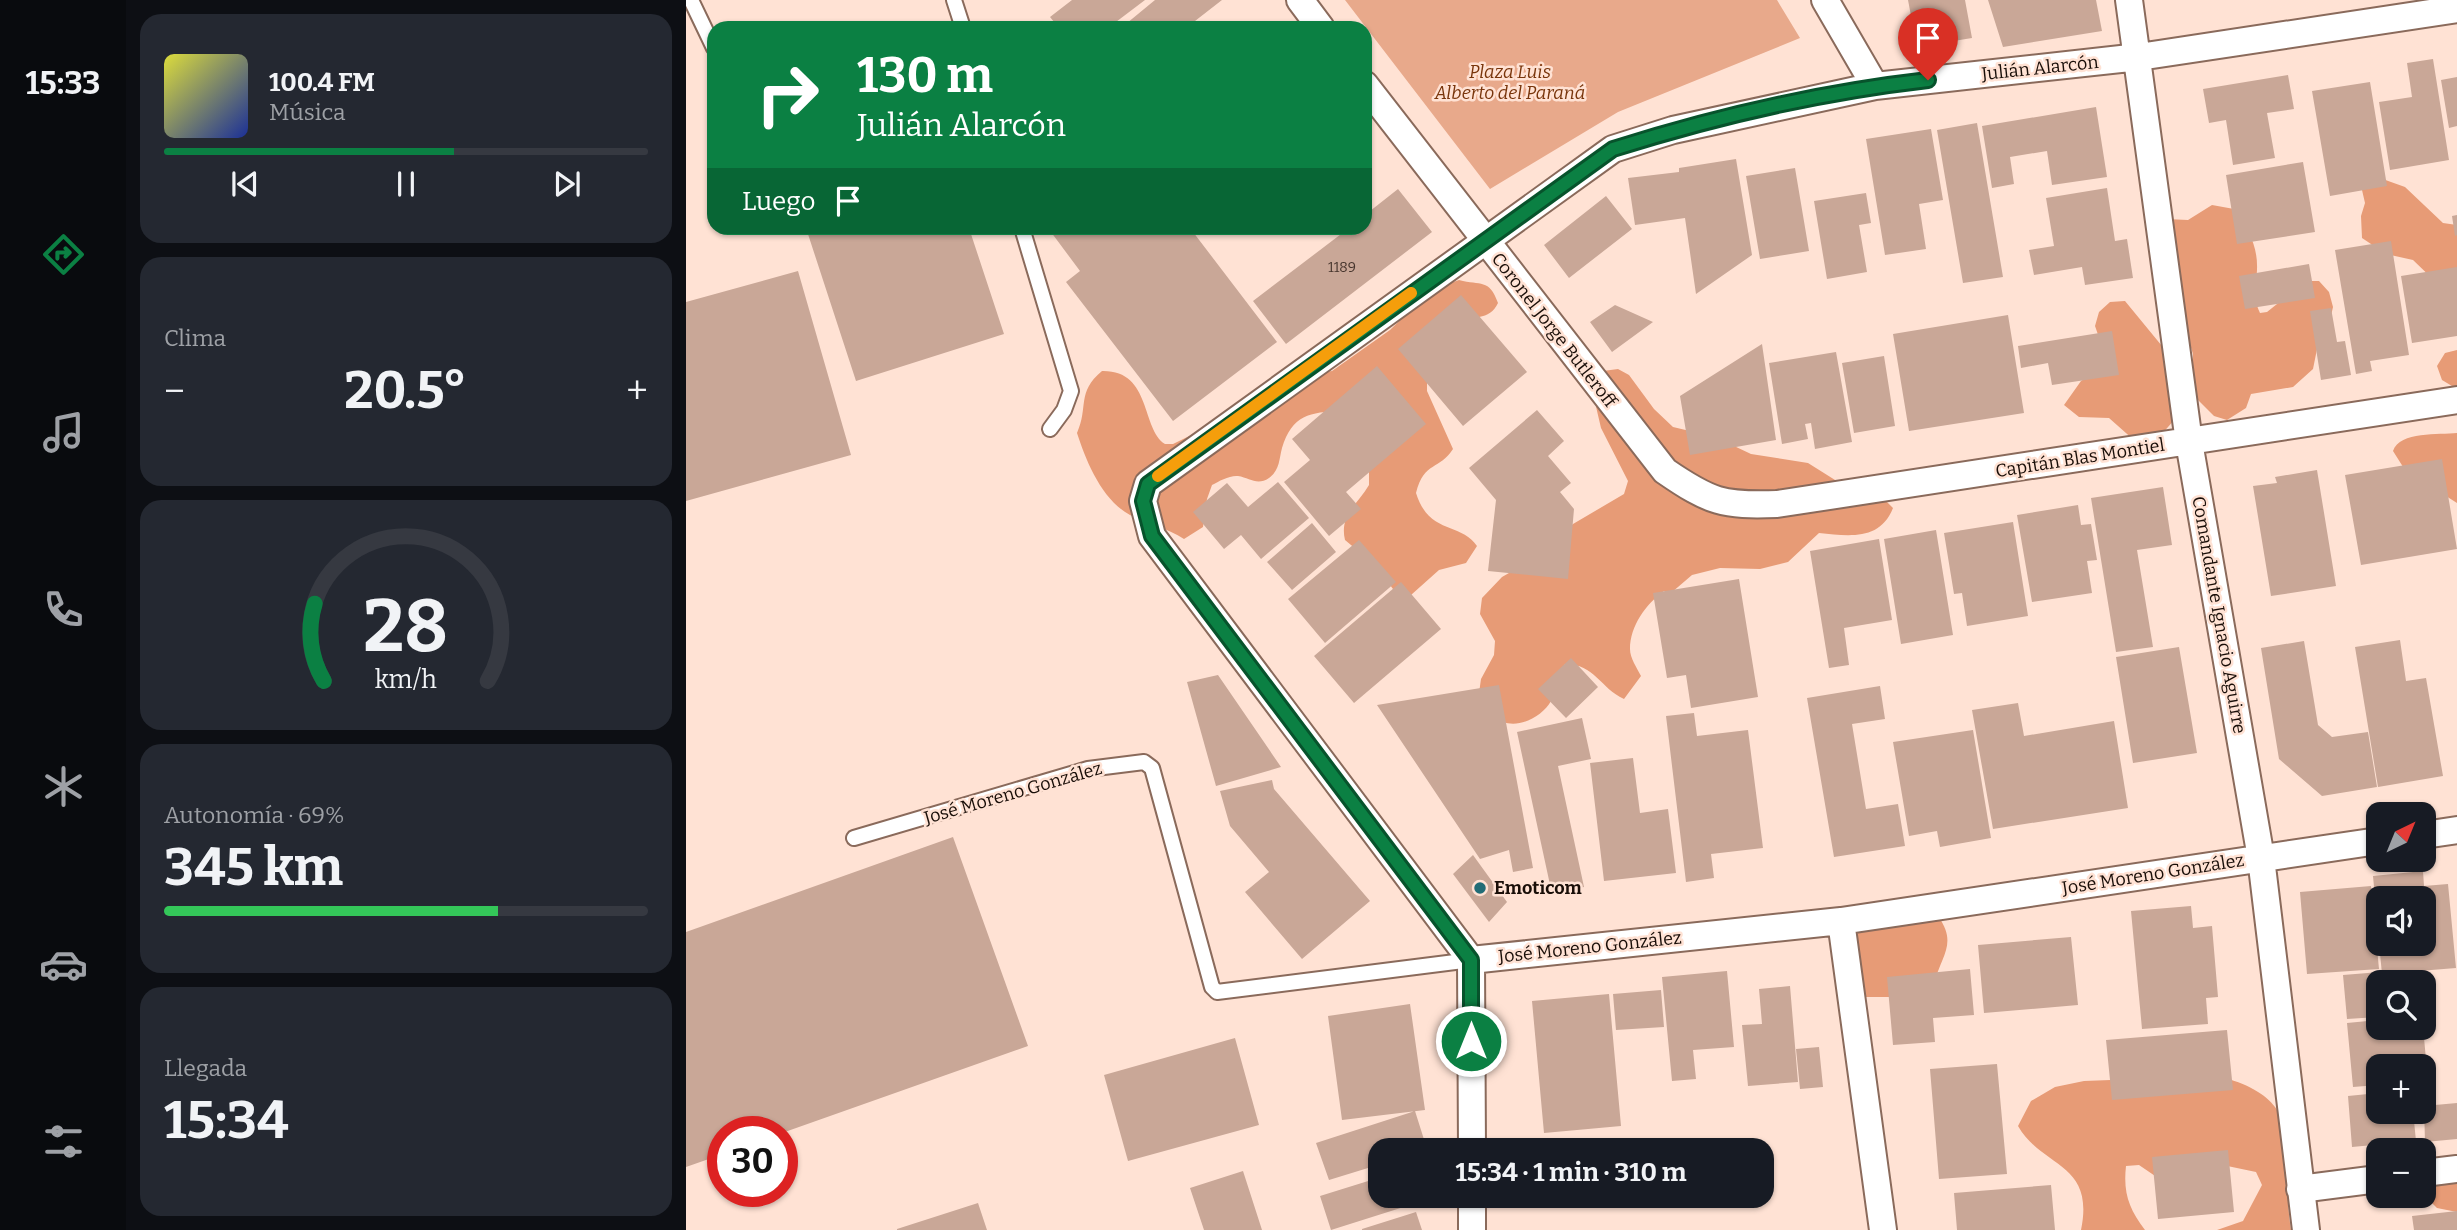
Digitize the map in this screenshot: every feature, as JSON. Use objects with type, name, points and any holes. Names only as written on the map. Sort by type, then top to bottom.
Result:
[{"type":"street","points":[[1300,0],[1316,21]]},
{"type":"street","points":[[1825,0],[1875,86]]},
{"type":"street","name":"Comandante Ignacio Aguirre","points":[[2129,0],[2139,57],[2189,442],[2261,858],[2306,1230]]},
{"type":"street","name":"Julián Alarcón","points":[[1471,960],[1152,536],[1143,501],[1148,484],[1613,149],[1674,130],[1875,86],[2139,57],[2457,9]]},
{"type":"street","name":"Coronel Jorge Butleroff","points":[[1372,94],[1665,471],[1704,498]]},
{"type":"street","name":"Capitán Blas Montiel","points":[[1704,498],[1737,505],[1777,504],[2457,400]]},
{"type":"street","points":[[2436,833],[2457,830]]},
{"type":"street","name":"José Moreno González","points":[[1471,960],[1840,921],[2366,843]]},
{"type":"street","points":[[1840,921],[1883,1230]]},
{"type":"street","points":[[1471,960],[1472,1138]]},
{"type":"street","points":[[2436,1172],[2457,1169]]},
{"type":"street","points":[[2300,1189],[2366,1181]]},
{"type":"street","points":[[1472,1208],[1472,1230]]},
{"type":"lane","points":[[691,0],[707,33]]},
{"type":"lane","points":[[954,0],[961,21]]},
{"type":"lane","points":[[1024,235],[1071,391],[1064,410],[1050,429]]},
{"type":"lane","name":"José Moreno González","points":[[854,838],[1088,769],[1144,762],[1152,768],[1212,986],[1217,992],[1471,960]]},
{"type":"green space","name":"Plaza Luis Alberto del Paraná","points":[[1345,0],[1777,0],[1800,38],[1618,112],[1490,189],[1372,35],[1372,21],[1361,21]]},
{"type":"shaded area","points":[[2377,177],[2405,187],[2443,223],[2457,225],[2457,281],[2440,286],[2413,260],[2386,254],[2362,238],[2361,216],[2365,203],[2362,190]]},
{"type":"shaded area","points":[[2212,205],[2234,209],[2251,238],[2257,261],[2254,295],[2260,313],[2267,312],[2306,281],[2319,281],[2329,292],[2333,307],[2330,320],[2320,334],[2313,369],[2293,387],[2251,394],[2246,408],[2227,420],[2214,416],[2192,394],[2193,354],[2182,319],[2184,306],[2166,219],[2188,220]]},
{"type":"shaded area","points":[[1459,280],[1488,286],[1498,303],[1495,309],[1485,315],[1453,318],[1427,376],[1427,391],[1453,449],[1423,476],[1416,493],[1429,516],[1463,534],[1477,546],[1466,563],[1439,570],[1411,595],[1396,593],[1375,565],[1345,540],[1347,517],[1369,485],[1369,472],[1341,411],[1311,414],[1297,422],[1286,437],[1277,468],[1269,478],[1257,481],[1235,476],[1212,485],[1203,527],[1184,539],[1130,515],[1111,500],[1096,479],[1077,433],[1086,393],[1102,371],[1118,373],[1130,380],[1138,390],[1157,437],[1165,444],[1173,444],[1318,373],[1332,371],[1390,330],[1431,290]]},
{"type":"shaded area","points":[[2125,301],[2171,357],[2175,419],[2161,435],[2135,441],[2109,418],[2079,417],[2064,405],[2081,381],[2093,373],[2102,346],[2095,326],[2099,312],[2110,302]]},
{"type":"shaded area","points":[[2457,350],[2457,389],[2442,380],[2437,366],[2445,353]]},
{"type":"shaded area","points":[[1618,369],[1629,375],[1654,409],[1673,427],[1715,437],[1751,454],[1808,463],[1843,485],[1883,498],[1893,508],[1887,519],[1872,531],[1852,535],[1819,533],[1788,562],[1760,569],[1720,568],[1692,575],[1671,593],[1664,591],[1645,609],[1633,632],[1630,652],[1641,676],[1624,699],[1591,672],[1565,664],[1546,708],[1525,722],[1501,721],[1492,714],[1479,693],[1481,679],[1494,655],[1495,641],[1480,614],[1482,598],[1502,577],[1528,562],[1573,524],[1624,494],[1628,481],[1601,428],[1594,398],[1603,371]]},
{"type":"shaded area","points":[[2457,433],[2457,503],[2405,470],[2393,451],[2403,440],[2412,437]]},
{"type":"shaded area","points":[[1938,916],[1947,934],[1947,942],[1934,984],[1889,997],[1861,997],[1849,938],[1860,928]]},
{"type":"shaded area","points":[[2218,1076],[2249,1087],[2269,1100],[2281,1116],[2288,1155],[2291,1230],[2217,1230],[2243,1221],[2262,1185],[2256,1172],[2213,1163],[2161,1180],[2139,1165],[2126,1166],[2128,1200],[2145,1230],[2081,1230],[2081,1191],[2074,1179],[2028,1140],[2018,1126],[2031,1101],[2055,1087],[2084,1081]]},
{"type":"shaded area","points":[[2457,1180],[2457,1212],[2436,1207],[2436,1183]]},
{"type":"building","points":[[1072,0],[1145,0],[1117,21],[1053,21],[1050,17]]},
{"type":"building","points":[[1155,0],[1222,0],[1195,21],[1130,21]]},
{"type":"building","points":[[1908,0],[1965,0],[1972,38],[1917,47]]},
{"type":"building","points":[[1988,0],[2096,0],[2102,31],[2003,47]]},
{"type":"building","points":[[2433,59],[2449,160],[2390,170],[2379,102],[2412,97],[2407,63]]},
{"type":"building","points":[[2288,75],[2294,109],[2267,113],[2275,158],[2233,165],[2226,120],[2209,123],[2203,89]]},
{"type":"building","points":[[2457,77],[2457,126],[2449,128],[2441,80]]},
{"type":"building","points":[[2370,82],[2387,186],[2330,196],[2312,91]]},
{"type":"building","points":[[2096,107],[2107,177],[2052,185],[2047,151],[2010,157],[2014,184],[1992,188],[1982,126]]},
{"type":"building","points":[[1977,123],[2003,277],[1963,283],[1937,130]]},
{"type":"building","points":[[1931,129],[1943,200],[1919,204],[1926,249],[1885,255],[1866,139]]},
{"type":"building","points":[[1736,159],[1752,255],[1696,294],[1685,218],[1635,225],[1628,178],[1679,172],[1679,168]]},
{"type":"building","points":[[2303,162],[2315,232],[2237,244],[2226,175]]},
{"type":"building","points":[[1795,168],[1809,251],[1760,259],[1746,176]]},
{"type":"building","points":[[2107,188],[2115,241],[2127,239],[2133,278],[2085,285],[2082,267],[2034,275],[2029,250],[2054,246],[2046,198]]},
{"type":"building","points":[[1398,189],[1432,232],[1286,344],[1253,301],[1340,235],[1372,235],[1372,209]]},
{"type":"building","points":[[1866,193],[1871,223],[1859,225],[1867,272],[1827,279],[1814,201]]},
{"type":"building","points":[[1606,196],[1632,229],[1569,278],[1544,245]]},
{"type":"building","points":[[2457,215],[2457,235],[2455,236],[2452,216]]},
{"type":"building","points":[[808,235],[971,235],[1004,334],[856,381]]},
{"type":"building","points":[[1053,235],[1195,235],[1277,342],[1173,421],[1066,282],[1080,271]]},
{"type":"building","points":[[2391,241],[2409,355],[2370,361],[2372,371],[2356,374],[2335,250]]},
{"type":"building","points":[[2309,264],[2315,298],[2245,309],[2239,276]]},
{"type":"building","points":[[2457,267],[2457,336],[2412,343],[2401,276]]},
{"type":"building","points":[[798,271],[851,455],[686,501],[686,302]]},
{"type":"building","points":[[1461,295],[1527,372],[1463,426],[1398,349]]},
{"type":"building","points":[[1615,305],[1653,322],[1612,352],[1590,322]]},
{"type":"building","points":[[2331,308],[2337,342],[2345,341],[2351,375],[2321,380],[2310,311]]},
{"type":"building","points":[[2008,315],[2024,413],[1909,431],[1893,334]]},
{"type":"building","points":[[2112,331],[2119,375],[2052,385],[2048,363],[2021,368],[2018,346]]},
{"type":"building","points":[[1762,344],[1776,440],[1690,455],[1680,396]]},
{"type":"building","points":[[1836,352],[1852,442],[1815,449],[1811,423],[1805,424],[1808,439],[1782,444],[1769,363]]},
{"type":"building","points":[[1884,356],[1895,426],[1854,433],[1842,363]]},
{"type":"building","points":[[1377,366],[1426,424],[1346,492],[1361,509],[1329,536],[1284,482],[1310,460],[1292,439]]},
{"type":"building","points":[[1537,410],[1564,441],[1548,456],[1571,483],[1560,492],[1574,509],[1568,579],[1488,571],[1496,500],[1469,468]]},
{"type":"building","points":[[2442,459],[2457,549],[2361,565],[2345,475]]},
{"type":"building","points":[[2317,470],[2336,586],[2271,596],[2253,486],[2277,483],[2275,477]]},
{"type":"building","points":[[1278,482],[1309,518],[1261,559],[1241,535],[1224,549],[1193,512],[1227,483],[1248,507]]},
{"type":"building","points":[[2163,487],[2172,545],[2137,550],[2153,647],[2116,652],[2091,498]]},
{"type":"building","points":[[2078,505],[2081,525],[2091,524],[2097,560],[2087,561],[2092,593],[2032,602],[2017,515]]},
{"type":"building","points":[[2013,522],[2028,616],[1967,626],[1962,593],[1954,594],[1944,533]]},
{"type":"building","points":[[1312,523],[1336,552],[1292,590],[1267,562]]},
{"type":"building","points":[[1936,530],[1953,635],[1901,644],[1884,539]]},
{"type":"building","points":[[1879,539],[1892,620],[1844,628],[1849,665],[1829,668],[1810,551]]},
{"type":"building","points":[[1359,540],[1396,582],[1325,643],[1288,599]]},
{"type":"building","points":[[1739,579],[1758,697],[1691,708],[1686,675],[1667,678],[1653,593]]},
{"type":"building","points":[[1401,582],[1441,629],[1354,703],[1314,656]]},
{"type":"building","points":[[2400,640],[2406,681],[2426,678],[2443,776],[2378,787],[2355,647]]},
{"type":"building","points":[[2304,641],[2318,725],[2332,737],[2368,732],[2377,787],[2322,796],[2279,759],[2261,648]]},
{"type":"building","points":[[2179,647],[2197,753],[2133,763],[2116,657]]},
{"type":"building","points":[[1571,658],[1598,687],[1566,718],[1538,689]]},
{"type":"building","points":[[1218,675],[1281,767],[1216,786],[1187,682]]},
{"type":"building","points":[[1499,685],[1533,868],[1513,872],[1509,850],[1480,859],[1377,705]]},
{"type":"building","points":[[1880,686],[1885,719],[1852,724],[1866,809],[1898,804],[1905,846],[1834,857],[1807,698]]},
{"type":"building","points":[[2018,703],[2024,736],[2114,721],[2128,808],[1993,829],[1972,710]]},
{"type":"building","points":[[1694,713],[1697,736],[1748,730],[1763,848],[1711,854],[1714,878],[1686,882],[1666,716]]},
{"type":"building","points":[[1582,718],[1591,759],[1558,766],[1584,887],[1552,894],[1517,732]]},
{"type":"building","points":[[1973,730],[1991,838],[1940,847],[1937,831],[1909,836],[1893,742]]},
{"type":"building","points":[[1633,758],[1640,813],[1668,809],[1676,873],[1604,881],[1590,763]]},
{"type":"building","points":[[1272,780],[1274,789],[1370,901],[1302,959],[1245,892],[1269,872],[1230,826],[1220,791]]},
{"type":"building","points":[[953,837],[1028,1046],[798,1127],[798,1116],[707,1116],[707,1160],[686,1167],[686,932]]},
{"type":"building","name":"Emoticom","points":[[1473,855],[1507,902],[1489,922],[1453,874]]},
{"type":"building","points":[[2423,872],[2424,886],[2374,886],[2373,876]]},
{"type":"building","points":[[2448,884],[2456,968],[2382,970],[2380,956],[2436,956],[2436,886],[2424,886]]},
{"type":"building","points":[[2366,886],[2366,956],[2378,956],[2379,969],[2307,974],[2300,892]]},
{"type":"building","points":[[2191,906],[2193,928],[2212,926],[2218,997],[2206,998],[2208,1024],[2142,1029],[2131,911]]},
{"type":"building","points":[[2071,937],[2078,1005],[1984,1013],[1978,945]]},
{"type":"building","points":[[1970,969],[1974,1015],[1933,1018],[1935,1042],[1893,1045],[1887,977]]},
{"type":"building","points":[[1727,971],[1734,1047],[1693,1050],[1696,1079],[1672,1081],[1662,977]]},
{"type":"building","points":[[2366,973],[2366,1018],[2347,1019],[2343,975]]},
{"type":"building","points":[[1790,986],[1798,1082],[1748,1086],[1742,1025],[1762,1024],[1759,989]]},
{"type":"building","points":[[1661,990],[1664,1027],[1616,1030],[1613,994]]},
{"type":"building","points":[[1609,994],[1621,1126],[1544,1133],[1532,1001]]},
{"type":"building","points":[[1410,1004],[1425,1110],[1342,1120],[1328,1016]]},
{"type":"building","points":[[2366,1021],[2366,1040],[2424,1040],[2426,1054],[2366,1054],[2366,1086],[2353,1087],[2347,1023]]},
{"type":"building","points":[[2227,1030],[2233,1090],[2112,1100],[2106,1040]]},
{"type":"building","points":[[1235,1038],[1259,1125],[1128,1161],[1104,1075]]},
{"type":"building","points":[[1819,1047],[1823,1087],[1800,1089],[1796,1049]]},
{"type":"building","points":[[1997,1064],[2007,1174],[1939,1179],[1930,1069]]},
{"type":"building","points":[[2366,1094],[2366,1124],[2414,1124],[2416,1138],[2366,1138],[2366,1146],[2352,1147],[2348,1096]]},
{"type":"building","points":[[2457,1103],[2457,1139],[2436,1141],[2436,1138],[2425,1138],[2424,1124],[2436,1124],[2436,1105]]},
{"type":"building","points":[[1415,1111],[1424,1138],[1368,1138],[1368,1168],[1329,1180],[1316,1143]]},
{"type":"building","points":[[2228,1150],[2234,1212],[2158,1219],[2152,1157]]},
{"type":"building","points":[[1243,1171],[1262,1230],[1204,1230],[1190,1188]]},
{"type":"building","points":[[1368,1181],[1368,1208],[1401,1208],[1331,1230],[1320,1196]]},
{"type":"building","points":[[2051,1185],[2055,1230],[1957,1230],[1954,1193]]},
{"type":"building","points":[[978,1203],[987,1230],[897,1230],[897,1229]]},
{"type":"building","points":[[2457,1211],[2457,1230],[2414,1230],[2412,1216]]},
{"type":"building","points":[[1416,1212],[1422,1230],[1362,1230],[1362,1229]]},
{"type":"slow traffic","points":[[1158,476],[1411,293]]},
{"type":"place","name":"Emoticom","points":[[1480,888]]},
{"type":"route","points":[[1471,1041],[1471,960],[1152,536],[1143,501],[1148,484],[1613,149],[1674,130],[1875,86],[1928,80]]}]
